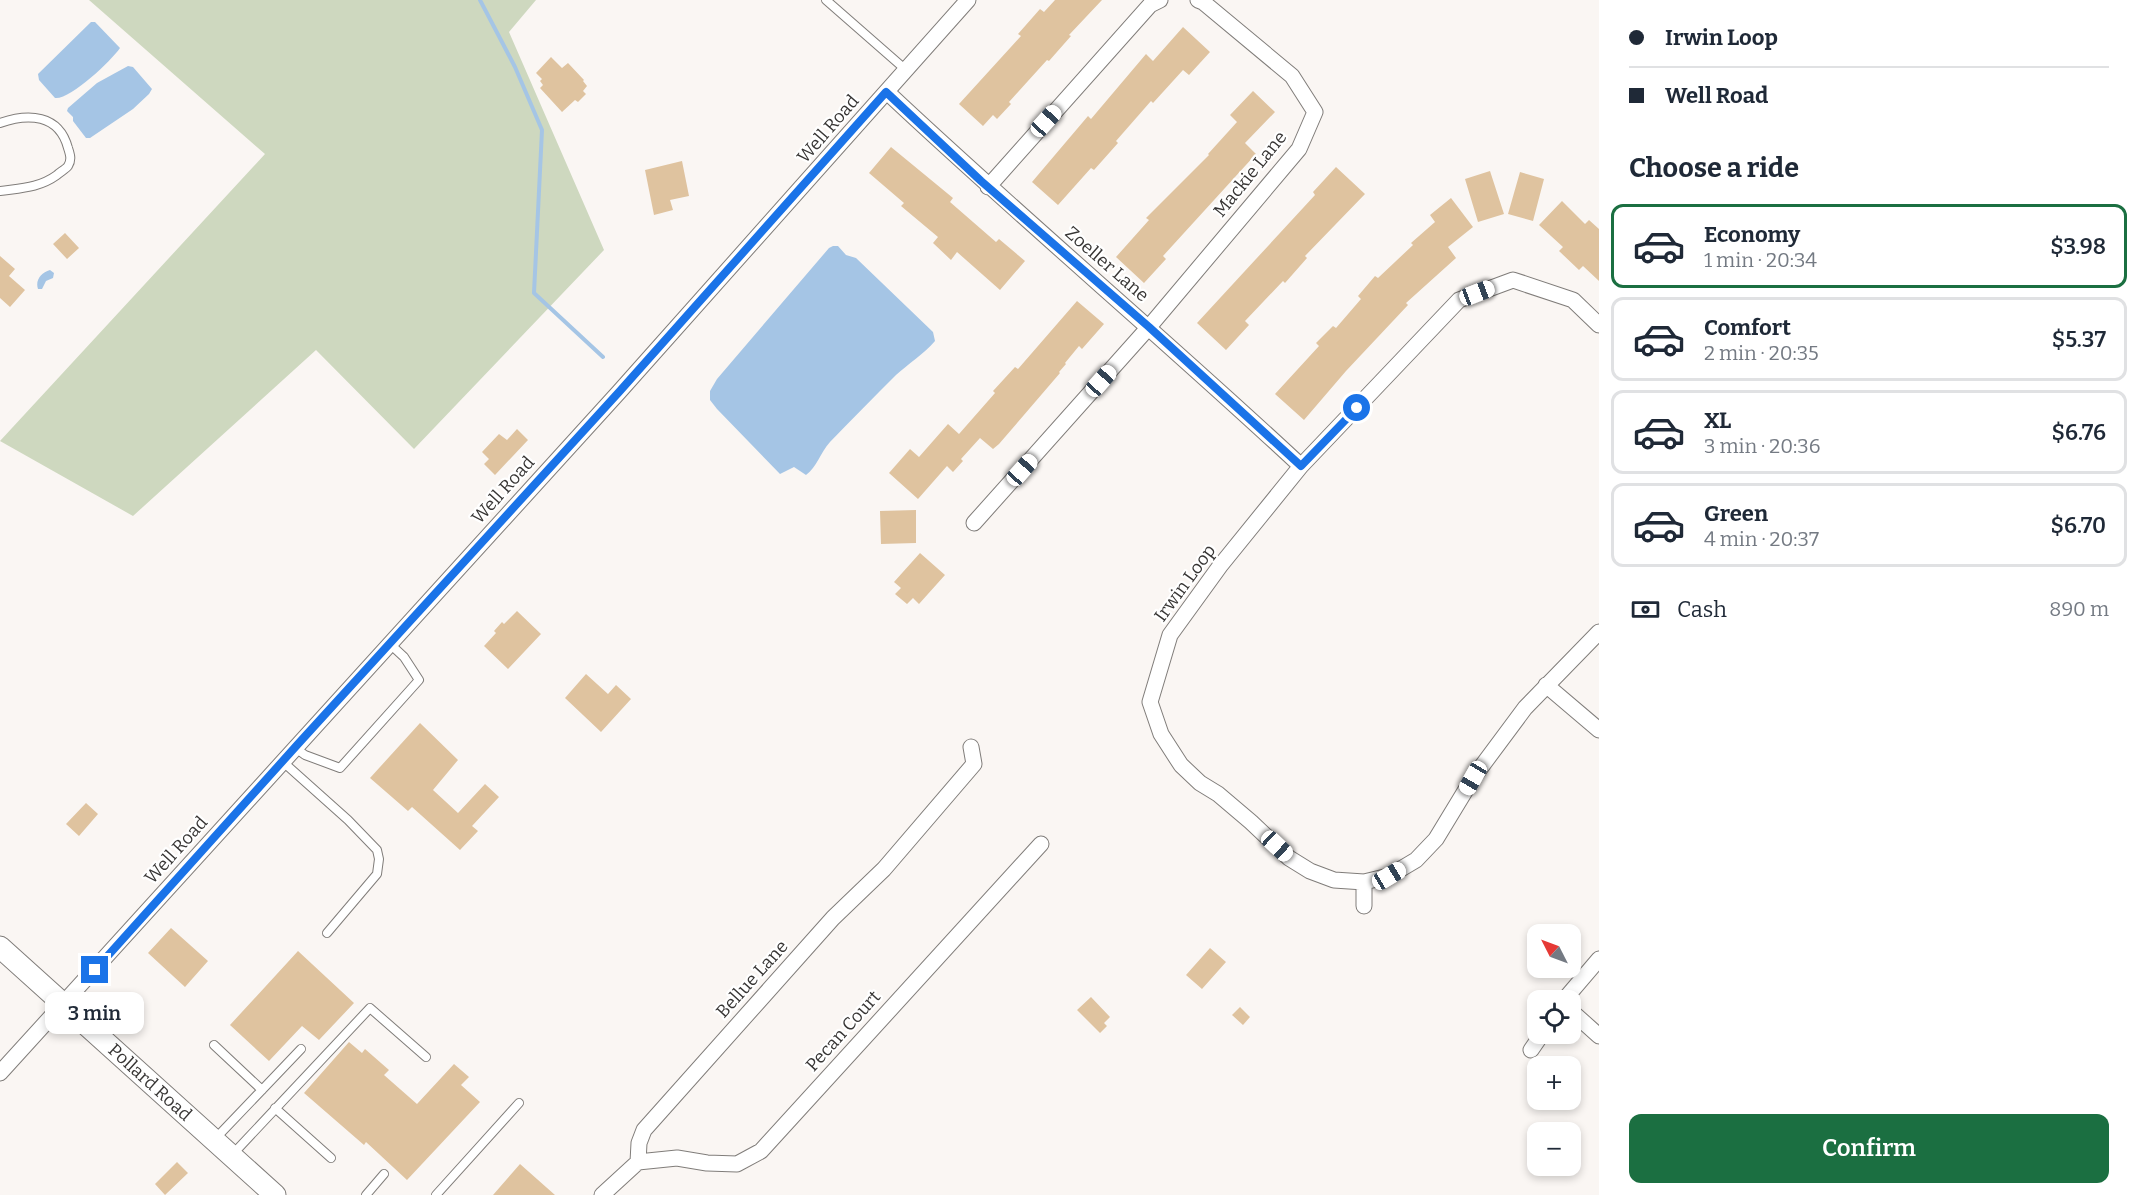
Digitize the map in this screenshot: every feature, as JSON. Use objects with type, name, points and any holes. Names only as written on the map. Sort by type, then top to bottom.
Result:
[{"type":"street","name":"Well Road","points":[[0,1073],[619,392],[968,0]]},
{"type":"street","points":[[988,187],[1150,5],[1160,0]]},
{"type":"street","name":"Mackie Lane","points":[[1149,327],[1299,149],[1315,112],[1292,76],[1198,0]]},
{"type":"street","name":"Zoeller Lane","points":[[886,92],[988,187],[1149,327],[1301,466]]},
{"type":"street","name":"Irwin Loop","points":[[1599,325],[1573,300],[1513,279],[1459,300],[1301,466],[1220,566],[1170,635],[1150,702],[1161,734],[1181,765],[1200,783],[1218,794],[1251,822],[1289,858],[1310,871],[1334,880],[1364,882],[1389,876],[1416,860],[1436,839],[1473,778],[1525,708],[1599,632]]},
{"type":"street","points":[[974,524],[1149,327]]},
{"type":"street","points":[[1546,685],[1599,730]]},
{"type":"street","name":"Bellue Lane","points":[[638,1162],[639,1143],[644,1130],[833,918],[884,869],[974,765],[971,747]]},
{"type":"street","name":"Pecan Court","points":[[638,1162],[677,1158],[707,1163],[737,1164],[761,1151],[1041,844]]},
{"type":"street","points":[[1364,882],[1364,906]]},
{"type":"street","name":"Pollard Road","points":[[0,947],[275,1195]]},
{"type":"street","points":[[1573,990],[1599,959]]},
{"type":"street","points":[[1581,1020],[1599,1036]]},
{"type":"street","points":[[1531,1050],[1535,1044]]},
{"type":"street","points":[[602,1195],[638,1162]]},
{"type":"lane","points":[[826,0],[906,70]]},
{"type":"lane","points":[[0,123],[20,117],[38,118],[51,122],[61,131],[71,157],[68,167],[34,188],[0,191]]},
{"type":"lane","points":[[294,747],[305,755],[340,768],[419,680],[404,657],[389,643]]},
{"type":"lane","points":[[282,761],[348,820],[377,850],[379,860],[377,874],[327,933]]},
{"type":"lane","points":[[231,1156],[370,1008],[426,1057]]},
{"type":"lane","points":[[214,1045],[262,1090]]},
{"type":"lane","points":[[214,1140],[301,1049]]},
{"type":"lane","points":[[436,1195],[519,1103]]},
{"type":"lane","points":[[275,1108],[331,1158]]},
{"type":"lane","points":[[366,1195],[384,1174]]},
{"type":"green space","points":[[89,0],[536,0],[509,32],[604,250],[414,449],[316,350],[133,516],[0,441],[265,154]]},
{"type":"water","points":[[91,22],[95,22],[120,48],[108,62],[80,86],[62,97],[55,98],[39,80],[38,74]]},
{"type":"water","points":[[128,66],[133,67],[152,89],[133,109],[90,138],[86,138],[67,111],[68,108],[97,83]]},
{"type":"water","points":[[833,246],[838,246],[846,255],[856,258],[933,332],[935,341],[896,375],[838,433],[806,475],[794,467],[780,474],[717,409],[710,400],[710,391],[717,379]]},
{"type":"water","points":[[50,270],[54,273],[53,278],[46,281],[42,289],[38,289],[37,283],[40,277]]},
{"type":"building","points":[[1055,0],[1102,0],[1069,35],[1071,36],[1049,61],[1047,60],[1009,102],[1011,104],[997,119],[993,115],[983,126],[959,104],[1021,36],[1018,34],[1040,9],[1044,12]]},
{"type":"building","points":[[1183,27],[1210,52],[1189,75],[1183,70],[1153,103],[1151,101],[1094,170],[1091,168],[1058,205],[1032,182],[1088,116],[1091,119],[1146,54],[1153,61]]},
{"type":"building","points":[[551,57],[562,68],[568,63],[587,86],[583,91],[586,94],[562,112],[540,88],[543,85],[540,81],[542,79],[536,73]]},
{"type":"building","points":[[1253,91],[1275,112],[1245,143],[1256,154],[1163,256],[1166,259],[1144,283],[1116,257],[1149,220],[1146,218],[1209,155],[1237,122],[1230,115]]},
{"type":"building","points":[[891,147],[953,198],[950,202],[996,242],[999,239],[1025,261],[1000,290],[957,252],[951,260],[933,243],[938,237],[901,206],[904,203],[869,173]]},
{"type":"building","points":[[682,161],[689,196],[670,200],[673,210],[654,215],[645,170]]},
{"type":"building","points":[[1336,167],[1365,194],[1305,256],[1307,258],[1285,283],[1283,281],[1245,321],[1249,325],[1226,350],[1197,323],[1315,195],[1313,192]]},
{"type":"building","points":[[1490,171],[1504,214],[1478,222],[1465,179]]},
{"type":"building","points":[[1520,172],[1544,179],[1533,221],[1508,214]]},
{"type":"building","points":[[1451,198],[1473,227],[1448,247],[1456,258],[1406,303],[1408,305],[1304,420],[1275,394],[1319,346],[1316,343],[1333,326],[1336,328],[1361,299],[1358,296],[1375,276],[1378,278],[1413,245],[1411,243],[1435,222],[1430,215]]},
{"type":"building","points":[[1562,201],[1585,224],[1589,220],[1599,229],[1599,281],[1583,266],[1579,270],[1559,251],[1563,247],[1539,225]]},
{"type":"building","points":[[65,233],[79,248],[67,259],[53,244]]},
{"type":"building","points":[[0,256],[15,269],[9,276],[25,290],[10,307],[0,298]]},
{"type":"building","points":[[1077,301],[1104,324],[1082,349],[1079,346],[1060,373],[999,444],[993,449],[980,438],[961,459],[963,461],[953,472],[947,466],[918,499],[889,473],[910,449],[919,457],[948,424],[959,434],[995,393],[993,391],[1015,367],[1018,369]]},
{"type":"building","points":[[517,429],[528,440],[495,475],[484,464],[489,459],[482,452],[499,434],[507,440]]},
{"type":"building","points":[[916,510],[916,543],[881,544],[880,511]]},
{"type":"building","points":[[920,553],[945,575],[919,604],[913,598],[907,604],[895,594],[901,588],[894,582]]},
{"type":"building","points":[[517,611],[541,634],[508,669],[484,646],[502,622],[504,624]]},
{"type":"building","points":[[586,674],[608,694],[616,685],[631,699],[601,732],[565,698]]},
{"type":"building","points":[[420,723],[458,760],[433,790],[458,813],[485,784],[499,797],[472,826],[478,831],[460,850],[412,807],[408,811],[370,778]]},
{"type":"building","points":[[86,803],[98,814],[79,836],[66,824]]},
{"type":"building","points":[[171,928],[208,961],[185,987],[148,953]]},
{"type":"building","points":[[1210,948],[1226,962],[1202,989],[1186,975]]},
{"type":"building","points":[[298,951],[354,1003],[319,1040],[302,1026],[269,1061],[230,1025]]},
{"type":"building","points":[[1091,997],[1110,1017],[1104,1023],[1107,1026],[1100,1033],[1077,1010]]},
{"type":"building","points":[[1240,1007],[1250,1017],[1243,1025],[1232,1015]]},
{"type":"building","points":[[349,1042],[362,1053],[365,1049],[389,1070],[384,1075],[417,1104],[454,1064],[469,1077],[461,1085],[480,1102],[407,1180],[366,1142],[364,1145],[304,1093]]},
{"type":"building","points":[[177,1162],[188,1173],[165,1195],[155,1184]]},
{"type":"building","points":[[520,1164],[555,1195],[493,1195]]},
{"type":"waterway","points":[[480,0],[515,67],[542,130],[534,293],[603,357]]},
{"type":"route","points":[[95,970],[619,392],[886,92],[981,181],[1149,327],[1301,466],[1357,408]]}]
